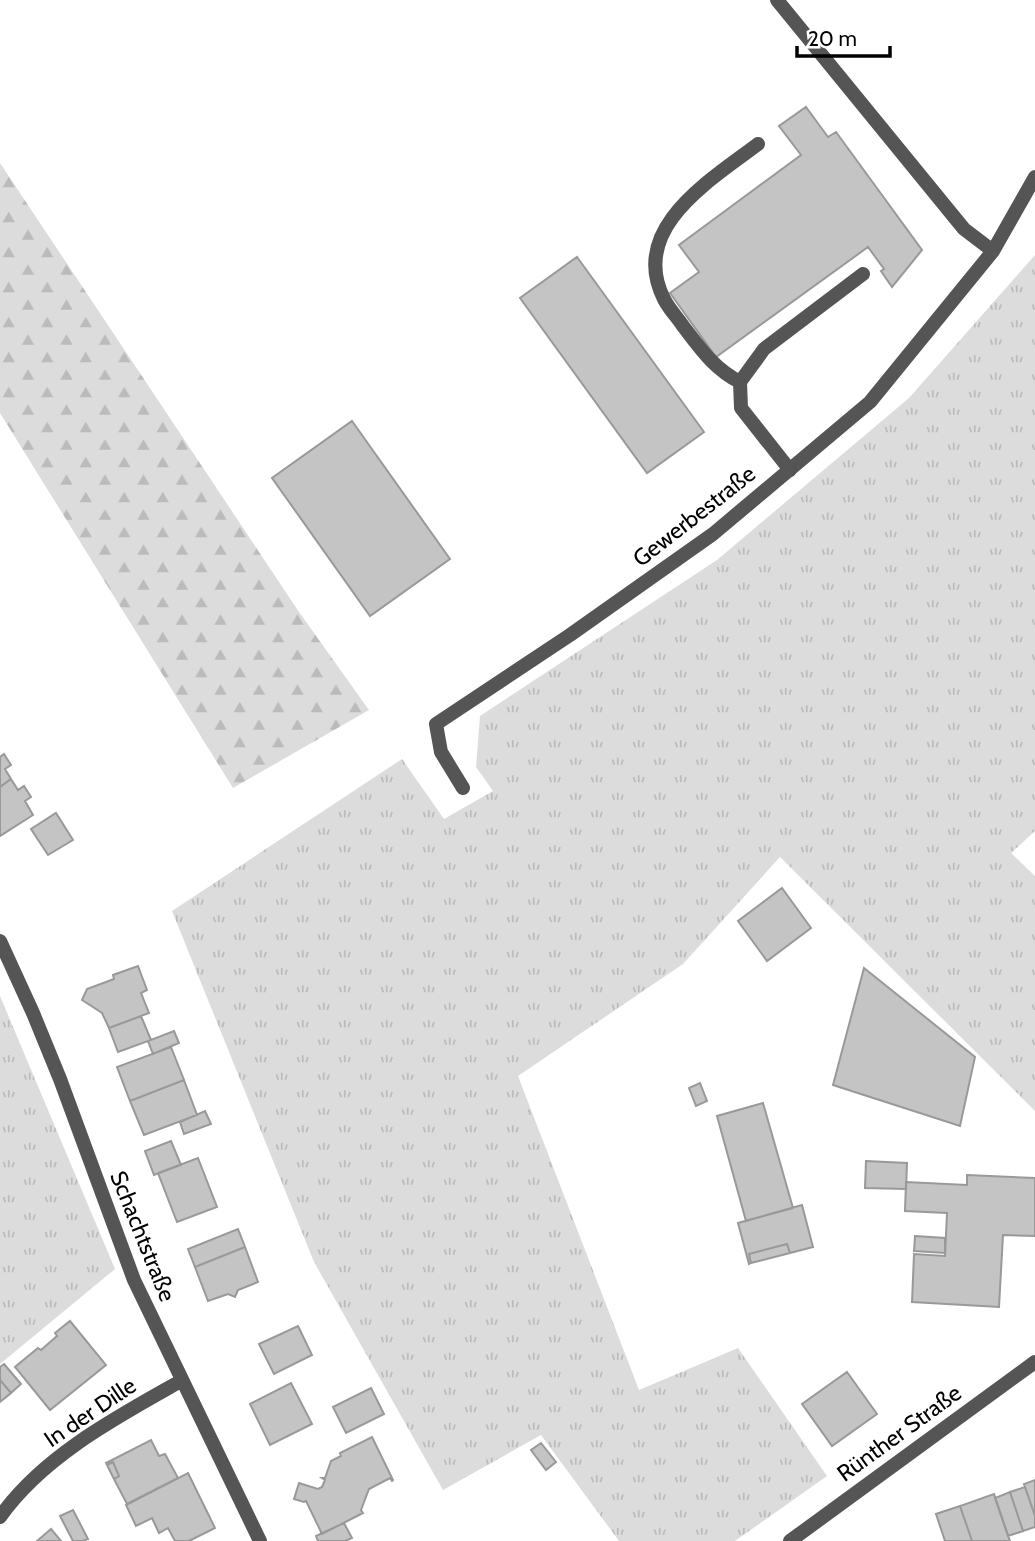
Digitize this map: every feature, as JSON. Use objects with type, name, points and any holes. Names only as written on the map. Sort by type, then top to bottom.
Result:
[{"type":"street","points":[[777,0],[964,229],[993,251]]},
{"type":"street","points":[[740,382],[726,375],[710,361],[665,300],[658,282],[656,261],[658,243],[668,221],[687,199],[758,144]]},
{"type":"street","name":"Gewerbestraße","points":[[463,788],[441,752],[436,723],[570,635],[713,534],[870,402],[993,251],[1035,177]]},
{"type":"street","points":[[790,470],[741,408],[740,382],[764,349],[863,274]]},
{"type":"street","name":"Schachtstraße","points":[[0,942],[60,1079],[134,1280],[260,1541]]},
{"type":"street","name":"Rünther Straße","points":[[790,1541],[1035,1362]]},
{"type":"street","name":"In der Dille","points":[[0,1517],[12,1499],[70,1448],[181,1381]]},
{"type":"green space","points":[[0,163],[299,612],[369,710],[233,788],[0,413]]},
{"type":"green space","points":[[1035,255],[1035,831],[1011,853],[1035,876],[1035,1111],[780,857],[683,964],[518,1076],[639,1390],[738,1348],[827,1476],[735,1541],[619,1541],[541,1435],[443,1490],[314,1262],[172,911],[402,759],[444,819],[493,791],[476,767],[480,716],[717,560],[909,398]]},
{"type":"green space","points":[[0,996],[115,1269],[0,1364]]},
{"type":"building","points":[[806,107],[828,137],[836,132],[922,250],[892,287],[881,271],[884,269],[868,247],[716,357],[670,293],[699,272],[679,245],[801,155],[779,126]]},
{"type":"building","points":[[577,257],[704,432],[647,473],[520,298]]},
{"type":"building","points":[[352,421],[450,559],[370,616],[272,478]]},
{"type":"building","points":[[4,754],[11,765],[5,769],[11,779],[0,787],[0,757]]},
{"type":"building","points":[[11,779],[18,790],[24,786],[31,797],[25,801],[33,815],[0,836],[0,787]]},
{"type":"building","points":[[56,813],[73,840],[48,855],[31,829]]},
{"type":"building","points":[[782,888],[811,928],[767,961],[738,921]]},
{"type":"building","points":[[138,966],[147,990],[141,993],[149,1013],[109,1028],[102,1013],[82,1000],[87,989]]},
{"type":"building","points":[[864,968],[975,1057],[960,1126],[833,1085]]},
{"type":"building","points":[[141,1016],[151,1040],[118,1052],[109,1028]]},
{"type":"building","points":[[174,1031],[179,1043],[153,1054],[148,1041]]},
{"type":"building","points":[[171,1047],[184,1080],[130,1101],[117,1067]]},
{"type":"building","points":[[184,1080],[197,1115],[144,1135],[130,1101]]},
{"type":"building","points":[[700,1083],[707,1101],[696,1106],[689,1088]]},
{"type":"building","points":[[763,1103],[793,1208],[746,1221],[717,1116]]},
{"type":"building","points":[[205,1111],[211,1124],[184,1134],[180,1122]]},
{"type":"building","points":[[171,1141],[181,1165],[154,1175],[145,1151]]},
{"type":"building","points":[[198,1158],[217,1207],[177,1222],[158,1173]]},
{"type":"building","points":[[866,1161],[907,1163],[906,1189],[865,1188]]},
{"type":"building","points":[[967,1175],[1035,1178],[1035,1236],[1003,1235],[999,1307],[912,1302],[914,1254],[945,1256],[947,1213],[905,1211],[906,1182],[967,1185]]},
{"type":"building","points":[[802,1205],[813,1247],[790,1253],[787,1244],[749,1254],[749,1264],[738,1223]]},
{"type":"building","points":[[238,1229],[245,1247],[195,1267],[188,1249]]},
{"type":"building","points":[[915,1236],[945,1238],[945,1253],[914,1251]]},
{"type":"building","points":[[787,1244],[790,1253],[751,1263],[749,1254]]},
{"type":"building","points":[[245,1247],[258,1282],[238,1290],[235,1297],[228,1294],[208,1301],[195,1267]]},
{"type":"building","points":[[70,1321],[106,1365],[50,1410],[15,1367],[38,1348],[41,1350],[57,1336],[55,1333]]},
{"type":"building","points":[[298,1326],[312,1355],[274,1374],[259,1344]]},
{"type":"building","points":[[4,1364],[21,1384],[11,1393],[0,1380],[0,1367]]},
{"type":"building","points":[[847,1372],[877,1414],[832,1446],[802,1404]]},
{"type":"building","points":[[0,1380],[11,1393],[0,1402]]},
{"type":"building","points":[[291,1383],[312,1424],[270,1445],[250,1404]]},
{"type":"building","points":[[371,1388],[384,1414],[346,1433],[333,1407]]},
{"type":"building","points":[[372,1437],[393,1480],[390,1478],[369,1489],[361,1510],[363,1513],[322,1534],[306,1501],[294,1499],[299,1483],[318,1489],[322,1487],[325,1480],[322,1478],[325,1478],[331,1461],[341,1456],[340,1453]]},
{"type":"building","points":[[151,1440],[159,1456],[165,1454],[178,1478],[127,1504],[114,1479],[119,1476],[113,1462],[107,1465],[106,1463]]},
{"type":"building","points":[[541,1443],[556,1462],[546,1470],[531,1450]]},
{"type":"building","points":[[113,1462],[119,1476],[114,1479],[107,1465]]},
{"type":"building","points":[[188,1473],[215,1528],[189,1541],[175,1541],[168,1528],[159,1533],[152,1518],[136,1526],[126,1505]]},
{"type":"building","points":[[1035,1480],[1035,1516],[1024,1484]]},
{"type":"building","points":[[1025,1487],[1035,1516],[1035,1527],[1023,1531],[1010,1492]]},
{"type":"building","points":[[1010,1492],[1023,1531],[1008,1536],[995,1498]]},
{"type":"building","points":[[994,1494],[1010,1541],[972,1541],[960,1506]]},
{"type":"building","points":[[960,1506],[972,1541],[945,1541],[936,1514]]},
{"type":"building","points":[[73,1510],[88,1539],[73,1541],[60,1516]]},
{"type":"building","points":[[344,1523],[352,1538],[345,1541],[318,1541],[316,1536]]},
{"type":"building","points":[[51,1529],[61,1541],[37,1541]]}]
